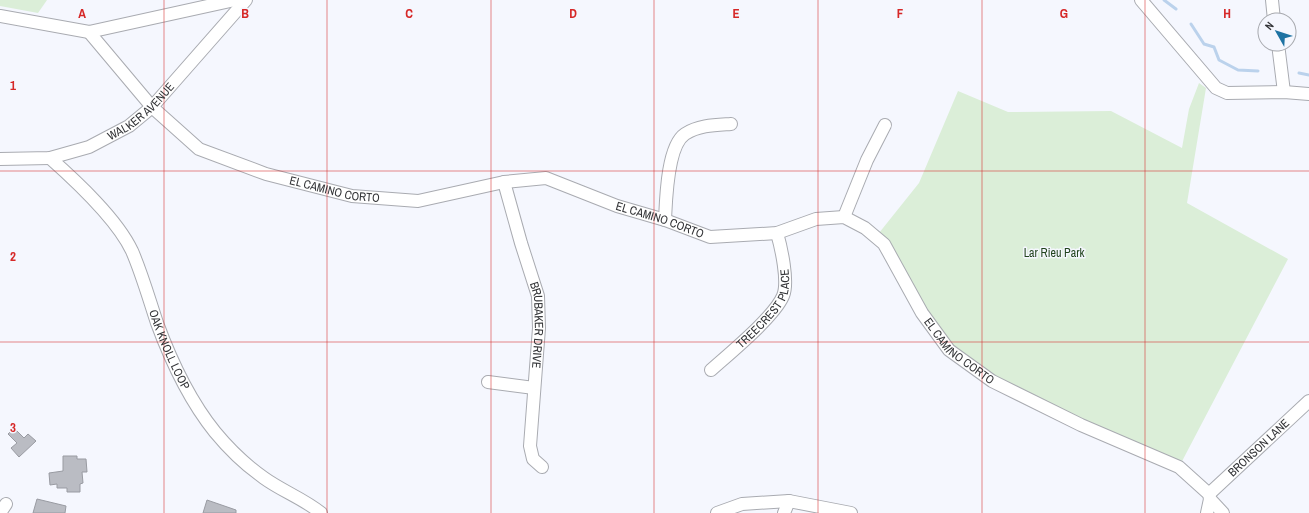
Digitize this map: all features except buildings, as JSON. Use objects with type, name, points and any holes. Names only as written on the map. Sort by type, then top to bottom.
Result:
[{"type":"street","points":[[0,16],[89,32],[235,0]]},
{"type":"street","name":"WALKER AVENUE","points":[[0,159],[50,158],[89,147],[129,126],[152,107],[246,0]]},
{"type":"street","points":[[1142,0],[1216,88],[1227,93],[1284,92],[1309,94]]},
{"type":"street","points":[[1272,0],[1273,12]]},
{"type":"street","name":"EL CAMINO CORTO","points":[[89,32],[152,107],[199,149],[266,174],[352,196],[418,201],[504,182],[546,178],[617,206],[665,220],[710,237],[777,233],[816,219],[844,217],[866,228],[884,244],[922,313],[949,350],[992,381],[1081,425],[1179,467],[1210,497],[1223,513]]},
{"type":"street","points":[[1279,52],[1284,92]]},
{"type":"street","points":[[665,220],[668,180],[672,154],[684,134],[707,125],[731,124]]},
{"type":"street","points":[[844,217],[867,160],[884,125]]},
{"type":"street","name":"OAK KNOLL LOOP","points":[[50,158],[79,184],[123,236],[132,251],[158,325],[182,378],[200,411],[216,433],[234,452],[264,478],[321,513]]},
{"type":"street","name":"BRUBAKER DRIVE","points":[[504,182],[538,296],[540,328],[530,446],[532,460],[542,467]]},
{"type":"street","name":"TREECREST PLACE","points":[[711,370],[767,318],[784,295],[785,263],[777,233]]},
{"type":"street","points":[[488,382],[534,388]]},
{"type":"street","name":"BRONSON LANE","points":[[1210,497],[1309,401]]},
{"type":"street","points":[[1206,513],[1210,497]]},
{"type":"street","points":[[784,513],[788,501]]},
{"type":"street","points":[[717,513],[742,504],[788,501],[851,513]]},
{"type":"green space","points":[[0,0],[47,0],[38,13],[0,6]]},
{"type":"green space","name":"Lar Rieu Park","points":[[1199,83],[1206,88],[1187,203],[1288,259],[1179,467],[1081,425],[949,350],[875,238],[919,183],[958,91],[1008,112],[1111,111],[1182,148],[1189,109]]},
{"type":"waterway","points":[[1164,0],[1176,9]]},
{"type":"waterway","points":[[1191,24],[1204,44],[1214,47],[1219,60],[1238,70],[1258,71]]},
{"type":"waterway","points":[[1299,73],[1309,75]]}]
